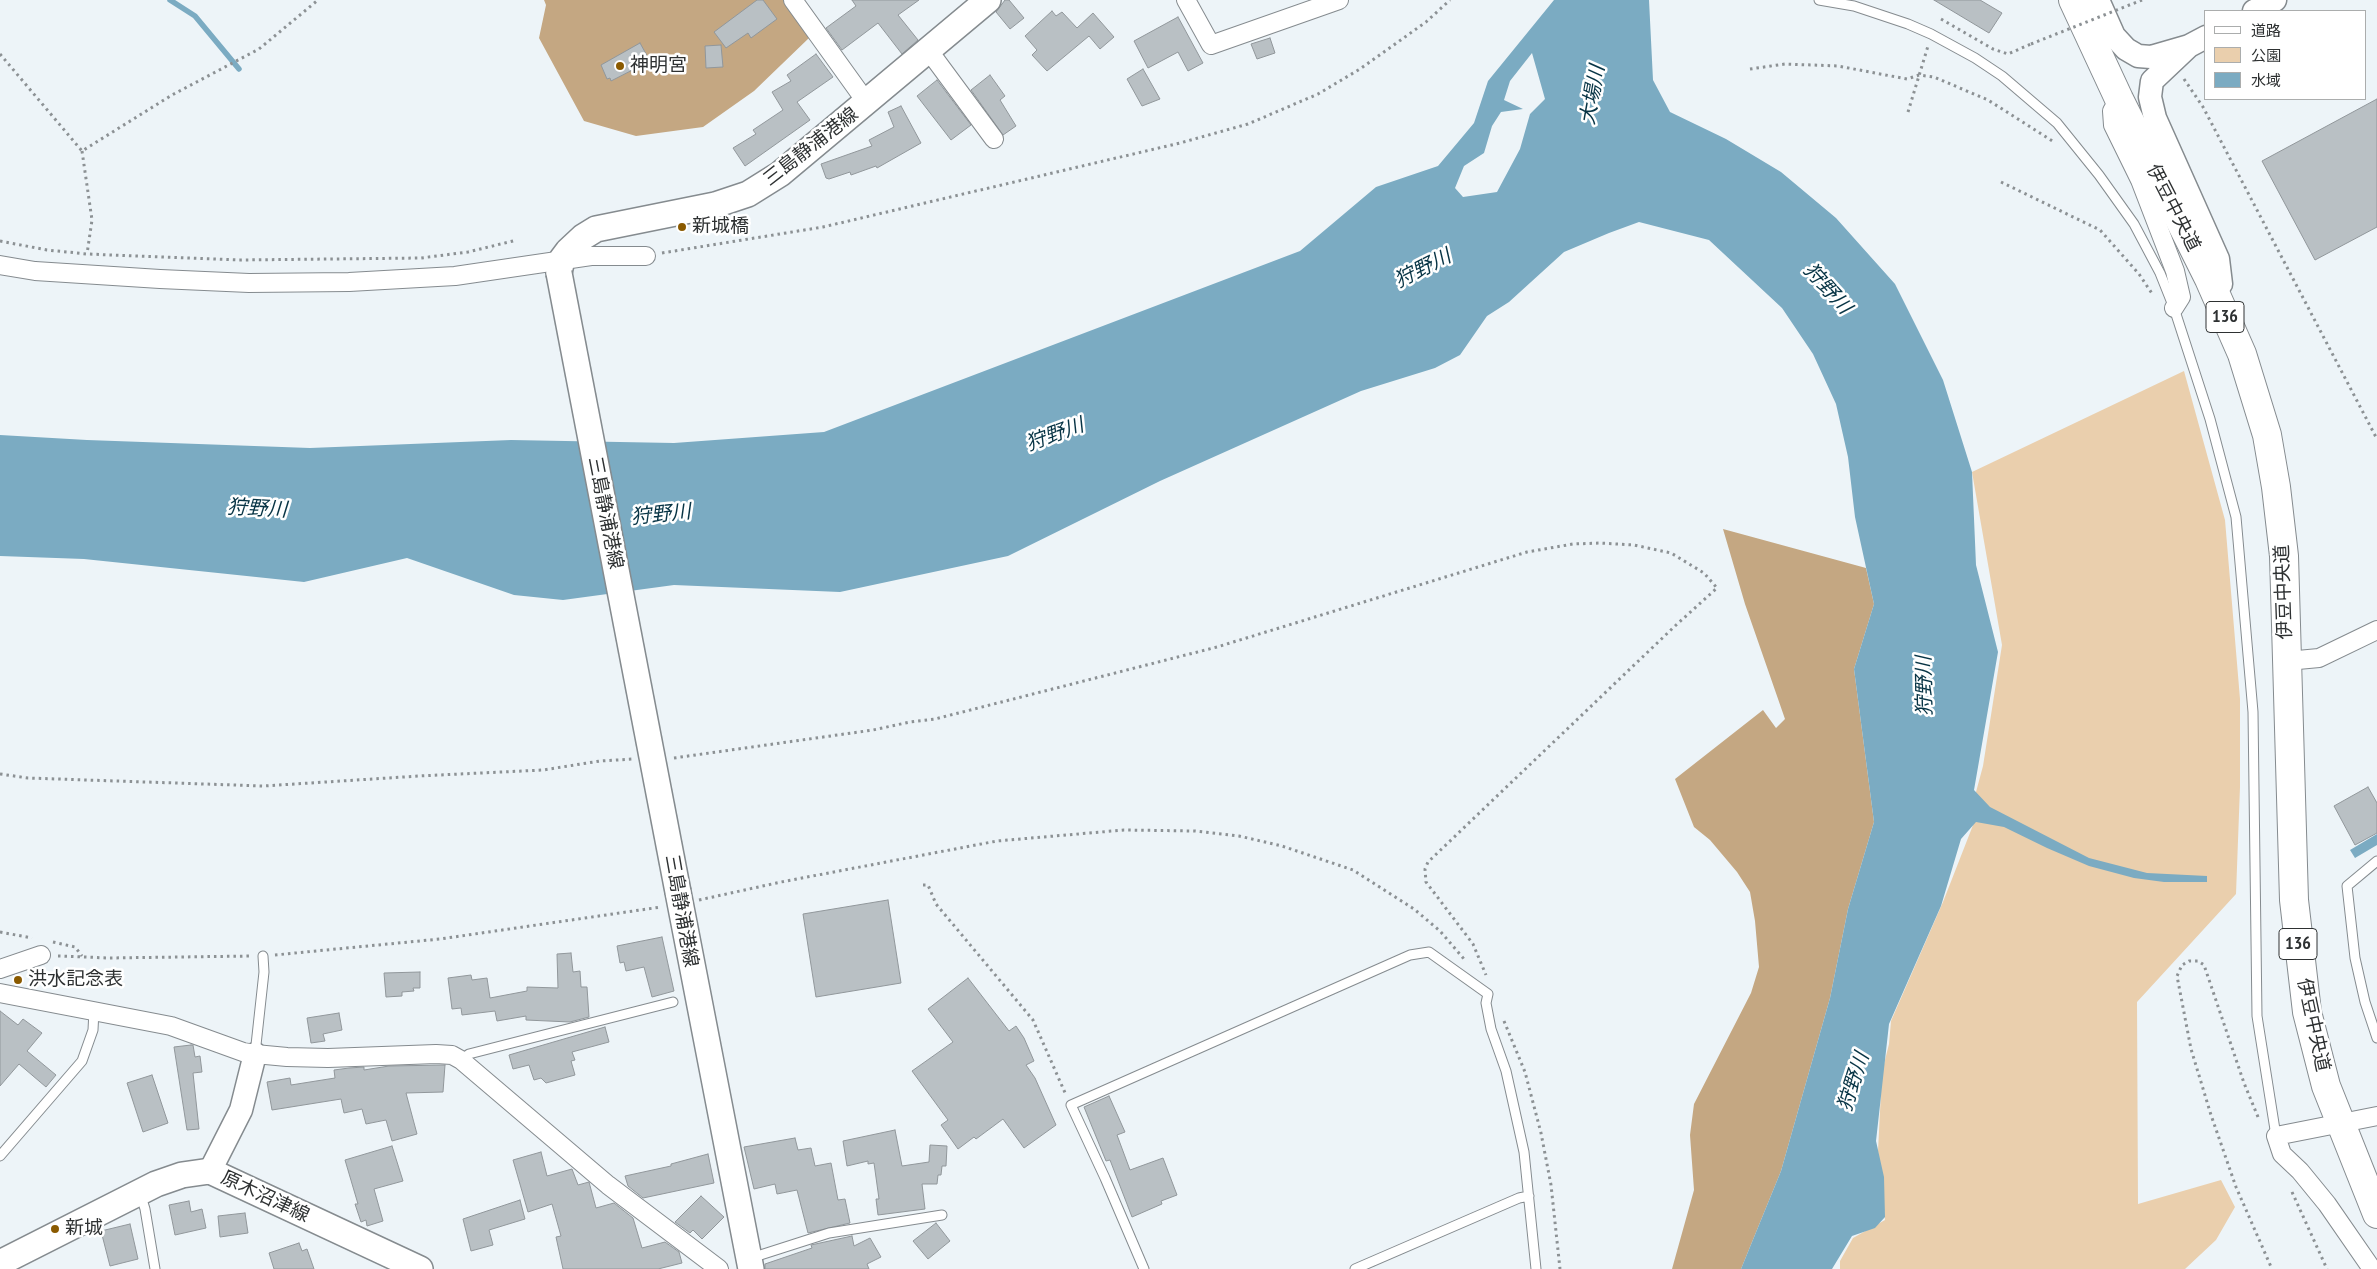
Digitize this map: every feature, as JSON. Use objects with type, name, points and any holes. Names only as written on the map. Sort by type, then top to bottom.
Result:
[{"type":"highway","name":"伊豆中央道","points":[[2073,0],[2119,99],[2209,279],[2251,379],[2267,434],[2282,531],[2292,660]]},
{"type":"highway","name":"伊豆中央道","points":[[2083,0],[2221,284],[2254,358],[2273,425],[2283,466],[2290,510],[2293,552],[2290,805],[2299,960],[2314,1045],[2357,1121],[2377,1174]]},
{"type":"highway","name":"伊豆中央道","points":[[2357,1121],[2377,1214]]},
{"type":"main road","name":"三島静浦港線","points":[[748,1266],[561,266],[572,246],[596,229],[715,205],[748,194],[780,174],[988,0]]},
{"type":"main road","name":"原木沼津線","points":[[0,1263],[140,1192],[182,1175],[210,1171],[420,1269]]},
{"type":"street","points":[[793,0],[867,103]]},
{"type":"street","points":[[1186,0],[1211,45],[1339,0]]},
{"type":"street","points":[[2098,0],[2114,36],[2126,49],[2138,56],[2151,57],[2197,42]]},
{"type":"street","points":[[2256,10],[2275,0]]},
{"type":"street","points":[[2197,42],[2171,63],[2152,82],[2150,97],[2155,118],[2218,259],[2221,284]]},
{"type":"street","points":[[929,51],[994,139]]},
{"type":"street","points":[[2119,99],[2112,110],[2113,126],[2140,180],[2175,271],[2181,296],[2174,308]]},
{"type":"street","points":[[0,265],[35,271],[249,283],[349,282],[455,276],[646,256]]},
{"type":"street","points":[[2292,660],[2319,658],[2377,630]]},
{"type":"street","points":[[0,969],[41,955]]},
{"type":"street","points":[[0,993],[171,1026],[243,1052],[255,1054],[328,1058],[452,1055],[461,1060],[608,1185],[718,1269]]},
{"type":"street","points":[[210,1171],[241,1110],[255,1054]]},
{"type":"street","points":[[2357,1121],[2276,1136],[2282,1154],[2300,1171],[2327,1204],[2372,1269]]},
{"type":"lane","points":[[1818,0],[1854,6],[1931,34],[1975,58],[2002,76],[2057,123],[2099,175],[2134,224],[2160,273],[2174,308],[2210,419],[2236,518],[2252,712],[2257,1016],[2276,1136]]},
{"type":"lane","points":[[2377,861],[2347,886],[2355,958],[2365,1002],[2377,1038]]},
{"type":"lane","points":[[1144,1269],[1102,1170],[1071,1105],[1410,955],[1429,952],[1488,994],[1486,1003],[1491,1029],[1506,1071],[1524,1152],[1536,1269]]},
{"type":"lane","points":[[255,1054],[264,956]]},
{"type":"lane","points":[[461,1060],[470,1054],[673,1002]]},
{"type":"lane","points":[[0,1156],[82,1061],[93,1030],[94,1010]]},
{"type":"lane","points":[[140,1192],[145,1209],[155,1269]]},
{"type":"lane","points":[[1355,1269],[1519,1198],[1529,1196]]},
{"type":"lane","points":[[748,1266],[829,1233],[942,1215]]},
{"type":"path","points":[[82,151],[172,95],[259,49],[318,0]]},
{"type":"path","points":[[646,256],[823,227],[1180,143],[1248,124],[1318,94],[1360,70],[1426,22],[1450,0]]},
{"type":"path","points":[[1941,19],[1993,49],[2008,54],[2142,0]]},
{"type":"path","points":[[1908,112],[1931,34]]},
{"type":"path","points":[[0,54],[82,151],[92,220],[85,274]]},
{"type":"path","points":[[2171,63],[2203,107],[2377,439]]},
{"type":"path","points":[[1750,69],[1785,64],[1838,66],[1907,79],[1919,75],[1934,77],[1988,100],[2060,145],[2073,143]]},
{"type":"path","points":[[2001,182],[2100,230],[2139,274],[2148,290],[2165,307],[2174,308]]},
{"type":"path","points":[[0,241],[47,250],[87,254],[239,260],[421,258],[468,252],[517,240]]},
{"type":"path","points":[[665,758],[684,757],[854,733],[935,719],[1217,647],[1527,552],[1573,544],[1600,543],[1634,545],[1671,553],[1704,573],[1717,588],[1428,862],[1425,869],[1426,882],[1473,944],[1486,976],[1488,994],[1507,1026],[1525,1072],[1551,1185],[1560,1269]]},
{"type":"path","points":[[0,774],[28,778],[263,786],[543,770],[600,761],[637,759]]},
{"type":"path","points":[[41,955],[109,958],[264,956],[440,939],[679,900],[997,841],[1124,830],[1195,831],[1239,836],[1282,846],[1353,870],[1414,909],[1440,931],[1467,963]]},
{"type":"path","points":[[923,885],[928,885],[936,904],[1037,1025],[1071,1105]]},
{"type":"path","points":[[2272,1269],[2236,1187],[2197,1068],[2177,976],[2182,965],[2198,960],[2204,965],[2256,1112],[2262,1123],[2276,1136]]},
{"type":"path","points":[[2289,1183],[2327,1269]]},
{"type":"green space","points":[[2184,371],[2225,520],[2240,699],[2240,787],[2236,894],[2137,1002],[2138,1204],[2221,1180],[2235,1207],[2216,1240],[2185,1269],[1840,1269],[1840,1261],[1853,1238],[1885,1220],[1878,1151],[1882,1072],[1889,1044],[1891,1021],[1943,902],[1975,820],[1976,792],[1983,766],[2002,645],[1972,472]]},
{"type":"shaded area","points":[[544,0],[784,0],[809,38],[754,91],[703,127],[636,136],[584,121],[539,38],[546,5]]},
{"type":"shaded area","points":[[1723,529],[1866,568],[1874,604],[1854,669],[1874,822],[1848,909],[1830,998],[1781,1171],[1741,1269],[1672,1269],[1694,1190],[1690,1135],[1694,1104],[1751,993],[1759,967],[1755,921],[1750,892],[1737,872],[1710,840],[1694,827],[1675,779],[1763,710],[1776,728],[1785,719],[1745,604]]},
{"type":"water","points":[[1554,0],[1649,0],[1653,80],[1670,112],[1726,139],[1781,172],[1836,218],[1895,284],[1943,380],[1972,472],[1976,565],[1998,652],[1974,790],[1990,807],[2089,858],[2147,873],[2207,876],[2207,882],[2164,882],[2134,878],[2089,866],[2004,827],[1976,822],[1961,839],[1941,906],[1889,1024],[1876,1141],[1884,1177],[1885,1217],[1875,1228],[1852,1236],[1832,1269],[1741,1269],[1781,1171],[1830,998],[1848,909],[1874,822],[1854,669],[1874,604],[1855,517],[1848,457],[1836,404],[1813,354],[1782,308],[1709,240],[1639,222],[1609,233],[1564,252],[1509,302],[1487,316],[1460,355],[1435,368],[1361,391],[1160,481],[1008,556],[840,592],[674,585],[563,600],[514,595],[407,558],[304,582],[84,559],[0,556],[0,435],[310,448],[511,440],[674,443],[824,432],[1300,251],[1376,187],[1438,166],[1474,123],[1488,81]],"holes":[[[1532,53],[1545,99],[1530,114],[1520,149],[1497,192],[1463,197],[1455,188],[1464,166],[1484,153],[1492,126],[1501,112],[1523,109],[1504,100],[1510,81]]]},
{"type":"water","points":[[2377,834],[2377,845],[2355,858],[2350,850]]},
{"type":"building","points":[[757,0],[763,0],[777,19],[751,38],[748,33],[726,48],[714,32]]},
{"type":"building","points":[[852,0],[919,0],[898,15],[918,40],[902,54],[878,23],[842,50],[826,28],[856,6]]},
{"type":"building","points":[[1005,0],[1009,0],[1024,18],[1010,29],[996,12]]},
{"type":"building","points":[[1934,0],[1980,0],[2002,13],[1989,33]]},
{"type":"building","points":[[1052,11],[1056,16],[1062,12],[1077,28],[1093,13],[1114,37],[1100,49],[1089,36],[1047,71],[1032,55],[1037,50],[1025,36]]},
{"type":"building","points":[[1178,17],[1203,63],[1188,71],[1178,52],[1148,68],[1134,41]]},
{"type":"building","points":[[1270,38],[1275,53],[1257,59],[1251,44]]},
{"type":"building","points":[[640,43],[650,61],[611,81],[610,78],[607,79],[601,65]]},
{"type":"building","points":[[721,45],[723,67],[706,68],[705,46]]},
{"type":"building","points":[[816,54],[833,77],[797,102],[810,120],[745,166],[733,148],[756,134],[753,130],[783,110],[772,92],[791,81],[787,75]]},
{"type":"building","points":[[1143,69],[1160,99],[1142,106],[1127,79]]},
{"type":"building","points":[[990,75],[1005,96],[1000,100],[1016,126],[1003,135],[971,90]]},
{"type":"building","points":[[937,80],[971,125],[951,140],[917,96]]},
{"type":"building","points":[[2377,99],[2377,227],[2315,260],[2262,161]]},
{"type":"building","points":[[901,106],[921,143],[877,168],[876,166],[851,175],[850,172],[829,179],[826,178],[821,164],[872,146],[869,140],[894,127],[888,112]]},
{"type":"building","points":[[2368,787],[2377,803],[2377,833],[2355,845],[2334,806]]},
{"type":"building","points":[[888,900],[901,983],[816,997],[803,914]]},
{"type":"building","points":[[662,937],[674,991],[652,997],[644,967],[626,971],[624,962],[620,963],[617,946]]},
{"type":"building","points":[[571,953],[573,972],[580,971],[581,987],[587,987],[589,1017],[570,1022],[526,1020],[526,1016],[497,1021],[495,1011],[462,1015],[461,1008],[452,1009],[448,978],[471,975],[472,980],[487,978],[490,998],[527,991],[527,987],[558,988],[557,954]]},
{"type":"building","points":[[420,972],[420,988],[413,988],[414,991],[402,992],[402,996],[386,997],[384,973]]},
{"type":"building","points":[[968,978],[1009,1031],[1016,1026],[1024,1038],[1034,1061],[1026,1065],[1035,1078],[1056,1125],[1024,1148],[1003,1119],[976,1139],[974,1137],[958,1149],[941,1125],[948,1120],[912,1071],[953,1042],[928,1009]]},
{"type":"building","points":[[0,1011],[18,1025],[23,1019],[42,1033],[27,1051],[56,1075],[46,1087],[19,1064],[0,1086]]},
{"type":"building","points":[[339,1013],[342,1030],[323,1034],[325,1041],[311,1043],[307,1018]]},
{"type":"building","points":[[605,1027],[609,1042],[572,1052],[575,1060],[571,1061],[575,1075],[546,1083],[541,1078],[534,1080],[529,1065],[513,1069],[509,1055]]},
{"type":"building","points":[[193,1045],[195,1057],[200,1056],[202,1072],[193,1073],[199,1129],[187,1130],[174,1047]]},
{"type":"building","points":[[445,1065],[443,1092],[406,1093],[417,1134],[392,1141],[386,1120],[366,1124],[362,1109],[344,1113],[341,1099],[272,1110],[267,1082],[290,1078],[291,1085],[335,1078],[334,1070],[349,1068],[364,1067],[364,1070],[389,1066]]},
{"type":"building","points":[[152,1075],[168,1123],[143,1132],[127,1083]]},
{"type":"building","points":[[1109,1096],[1125,1132],[1117,1135],[1130,1170],[1163,1158],[1177,1195],[1161,1201],[1162,1204],[1132,1217],[1110,1160],[1106,1161],[1084,1107]]},
{"type":"building","points":[[895,1130],[902,1166],[929,1162],[930,1145],[947,1146],[946,1166],[942,1166],[937,1184],[922,1184],[925,1209],[878,1215],[876,1199],[879,1199],[874,1163],[868,1164],[868,1161],[847,1166],[843,1141]]},
{"type":"building","points":[[795,1138],[798,1150],[811,1148],[815,1166],[831,1163],[838,1200],[845,1199],[850,1223],[808,1233],[797,1190],[777,1194],[775,1184],[754,1189],[744,1147]]},
{"type":"building","points":[[392,1146],[403,1181],[374,1189],[383,1221],[367,1226],[366,1220],[361,1222],[355,1204],[358,1204],[345,1160]]},
{"type":"building","points":[[541,1152],[547,1176],[572,1169],[578,1185],[589,1182],[596,1208],[614,1203],[633,1218],[642,1248],[665,1242],[679,1252],[682,1263],[658,1269],[563,1269],[556,1237],[561,1236],[552,1204],[528,1212],[513,1160]]},
{"type":"building","points":[[708,1154],[714,1183],[643,1198],[628,1186],[625,1176],[671,1166],[671,1164]]},
{"type":"building","points":[[701,1196],[724,1217],[702,1239],[693,1230],[690,1233],[675,1222]]},
{"type":"building","points":[[520,1200],[525,1219],[489,1230],[493,1245],[471,1251],[463,1219]]},
{"type":"building","points":[[189,1201],[191,1212],[202,1209],[206,1228],[175,1235],[169,1205]]},
{"type":"building","points":[[245,1213],[248,1233],[220,1237],[218,1216]]},
{"type":"building","points":[[936,1223],[950,1241],[928,1259],[913,1241]]},
{"type":"building","points":[[130,1224],[138,1259],[110,1266],[101,1231]]},
{"type":"building","points":[[852,1236],[854,1246],[870,1238],[881,1257],[867,1264],[869,1269],[765,1269],[765,1264],[812,1248],[811,1245]]},
{"type":"building","points":[[299,1243],[302,1251],[307,1249],[314,1269],[274,1269],[269,1253]]},
{"type":"waterway","points":[[170,0],[195,16],[239,69]]},
{"type":"place","name":"神明宮","points":[[620,66]]},
{"type":"place","name":"新城橋","points":[[682,227]]},
{"type":"place","name":"洪水記念表","points":[[18,980]]},
{"type":"place","name":"新城","points":[[55,1229]]},
{"type":"water label","name":"大場川","points":[[1593,95]]},
{"type":"water label","name":"狩野川","points":[[1423,269]]},
{"type":"water label","name":"狩野川","points":[[1827,289]]},
{"type":"water label","name":"狩野川","points":[[1055,435]]},
{"type":"water label","name":"狩野川","points":[[257,509]]},
{"type":"water label","name":"狩野川","points":[[661,515]]},
{"type":"water label","name":"狩野川","points":[[1925,686]]},
{"type":"water label","name":"狩野川","points":[[1854,1082]]}]
